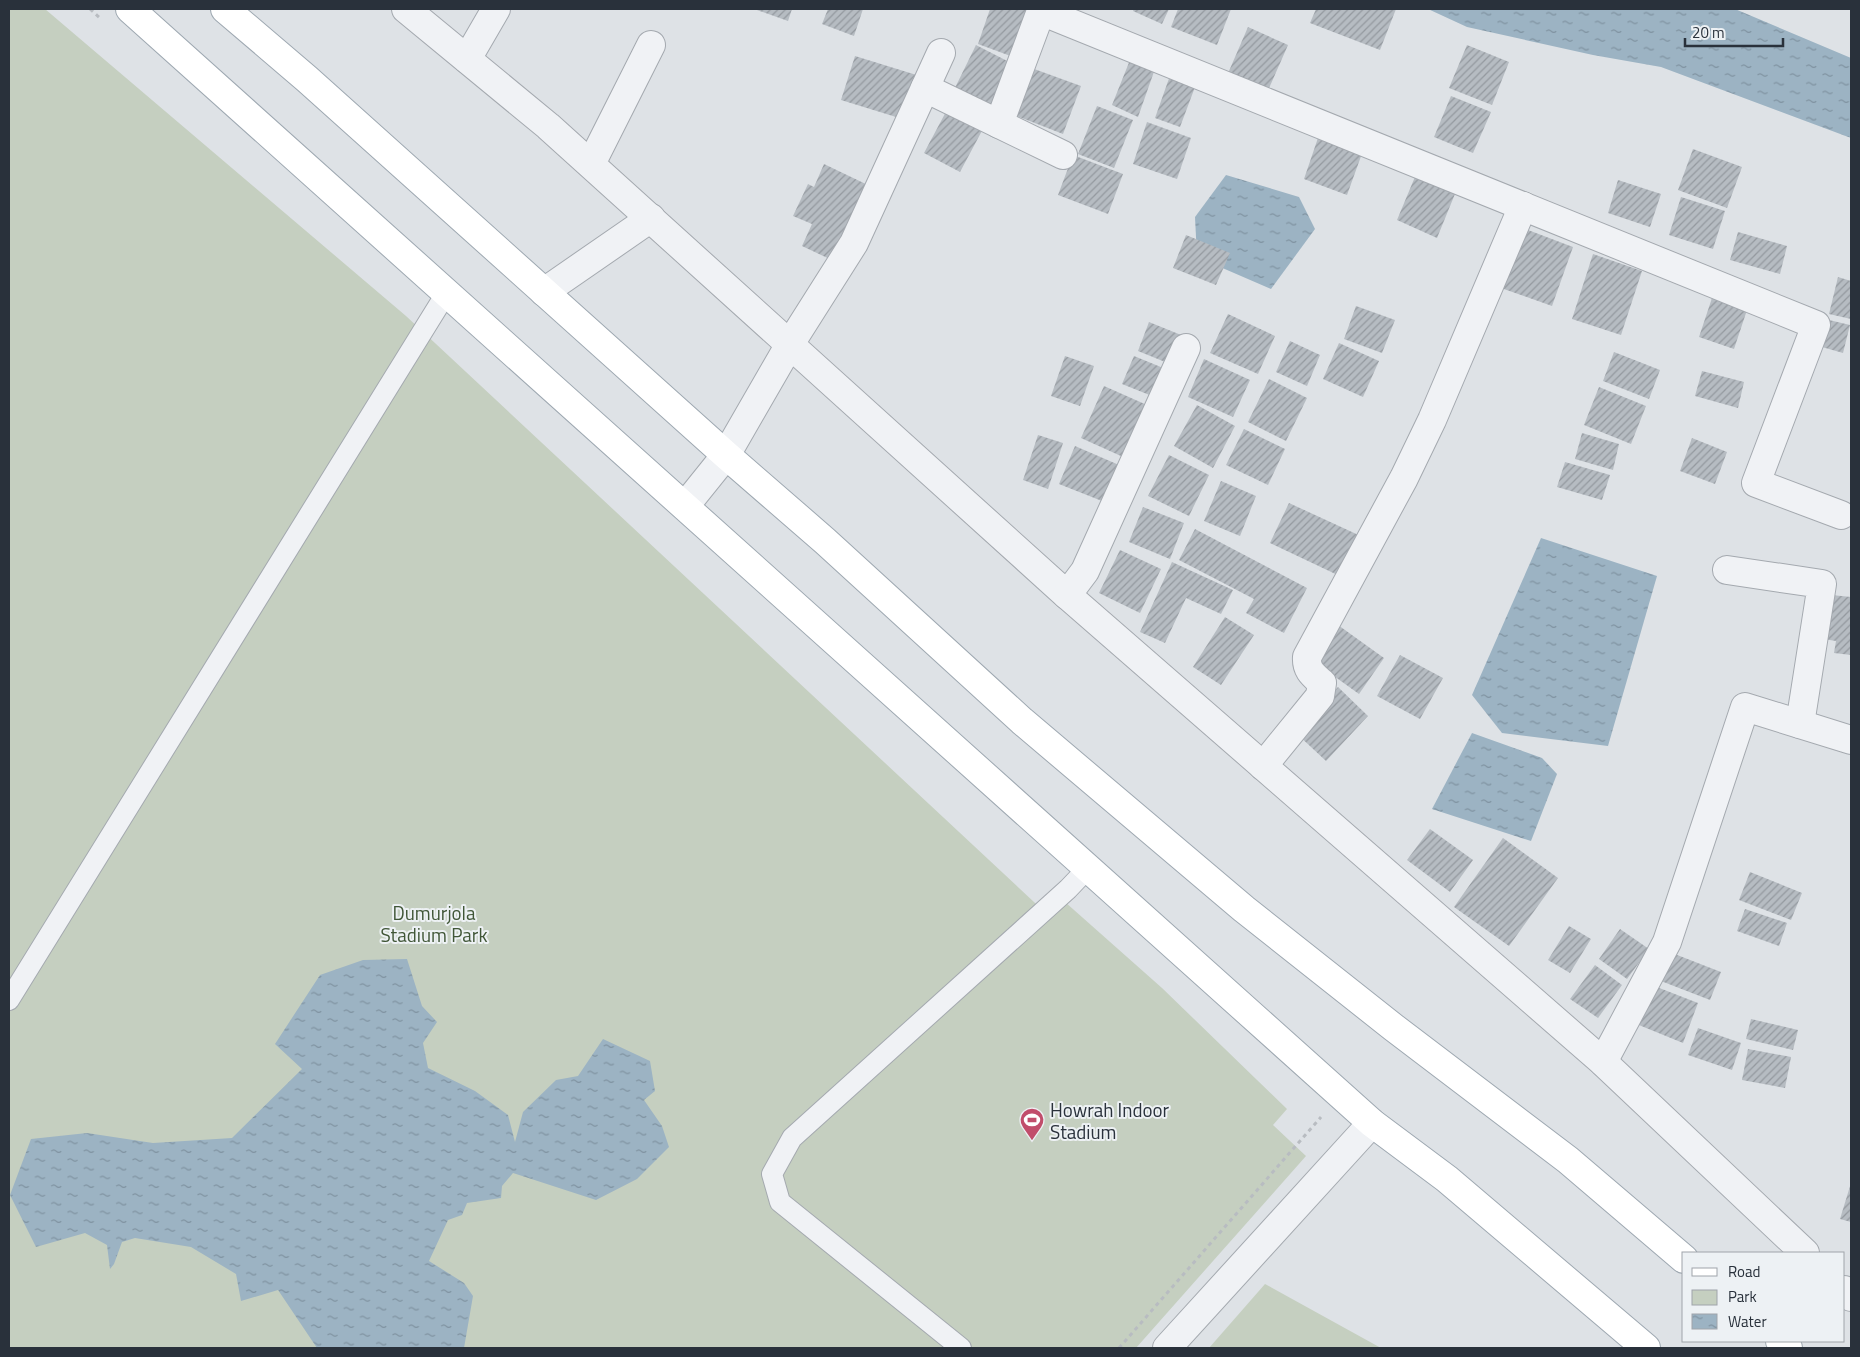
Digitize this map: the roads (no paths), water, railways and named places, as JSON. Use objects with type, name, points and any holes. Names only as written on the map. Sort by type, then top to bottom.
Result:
[{"type":"main road","points":[[130,9],[1372,1122],[1447,1178],[1646,1348]]},
{"type":"main road","points":[[225,9],[307,79],[726,455],[825,541],[1022,721],[1244,909],[1393,1027],[1568,1160],[1682,1257]]},
{"type":"street","points":[[406,9],[591,164],[1067,595],[1603,1062],[1804,1252]]},
{"type":"street","points":[[467,59],[496,9]]},
{"type":"street","points":[[999,124],[1042,10],[1816,325],[1756,483],[1841,515]]},
{"type":"street","points":[[591,164],[651,45]]},
{"type":"street","points":[[685,506],[726,455],[790,344],[854,243],[941,53]]},
{"type":"street","points":[[925,88],[1063,155]]},
{"type":"street","points":[[1263,766],[1320,696],[1322,683],[1306,666],[1307,658],[1404,478],[1432,420],[1523,206]]},
{"type":"street","points":[[544,292],[651,218]]},
{"type":"street","points":[[1067,595],[1084,571],[1186,348]]},
{"type":"street","points":[[1727,570],[1822,584],[1800,724]]},
{"type":"street","points":[[1603,1062],[1667,942],[1745,707],[1851,740]]},
{"type":"street","points":[[1167,1348],[1372,1122]]},
{"type":"lane","points":[[9,1000],[446,292]]},
{"type":"lane","points":[[961,1348],[780,1202],[772,1174],[792,1138],[1068,889],[1088,868]]},
{"type":"water","points":[[1428,9],[1735,9],[1851,58],[1851,138],[1661,67],[1593,55],[1467,27]]},
{"type":"water","points":[[1226,175],[1299,197],[1315,229],[1271,289],[1197,257],[1195,217]]},
{"type":"water","points":[[1541,538],[1657,576],[1608,746],[1502,733],[1472,695]]},
{"type":"water","points":[[1472,733],[1542,758],[1557,774],[1531,841],[1432,809]]},
{"type":"water","points":[[407,959],[422,1006],[437,1022],[423,1043],[428,1068],[475,1091],[508,1115],[515,1142],[523,1112],[556,1080],[578,1076],[603,1039],[650,1061],[655,1091],[644,1100],[662,1126],[669,1147],[637,1179],[596,1200],[513,1173],[502,1186],[501,1198],[467,1203],[462,1215],[448,1220],[429,1261],[464,1283],[473,1296],[464,1348],[317,1348],[278,1290],[241,1301],[236,1274],[191,1247],[135,1238],[122,1242],[114,1264],[110,1269],[107,1245],[85,1233],[36,1247],[10,1195],[31,1139],[87,1133],[153,1143],[232,1138],[302,1069],[275,1044],[320,975],[363,960]]},
{"type":"place","name":"Howrah Indoor Stadium","points":[[1032,1141]]},
{"type":"park label","name":"Dumurjola Stadium Park","points":[[434,923]]}]
